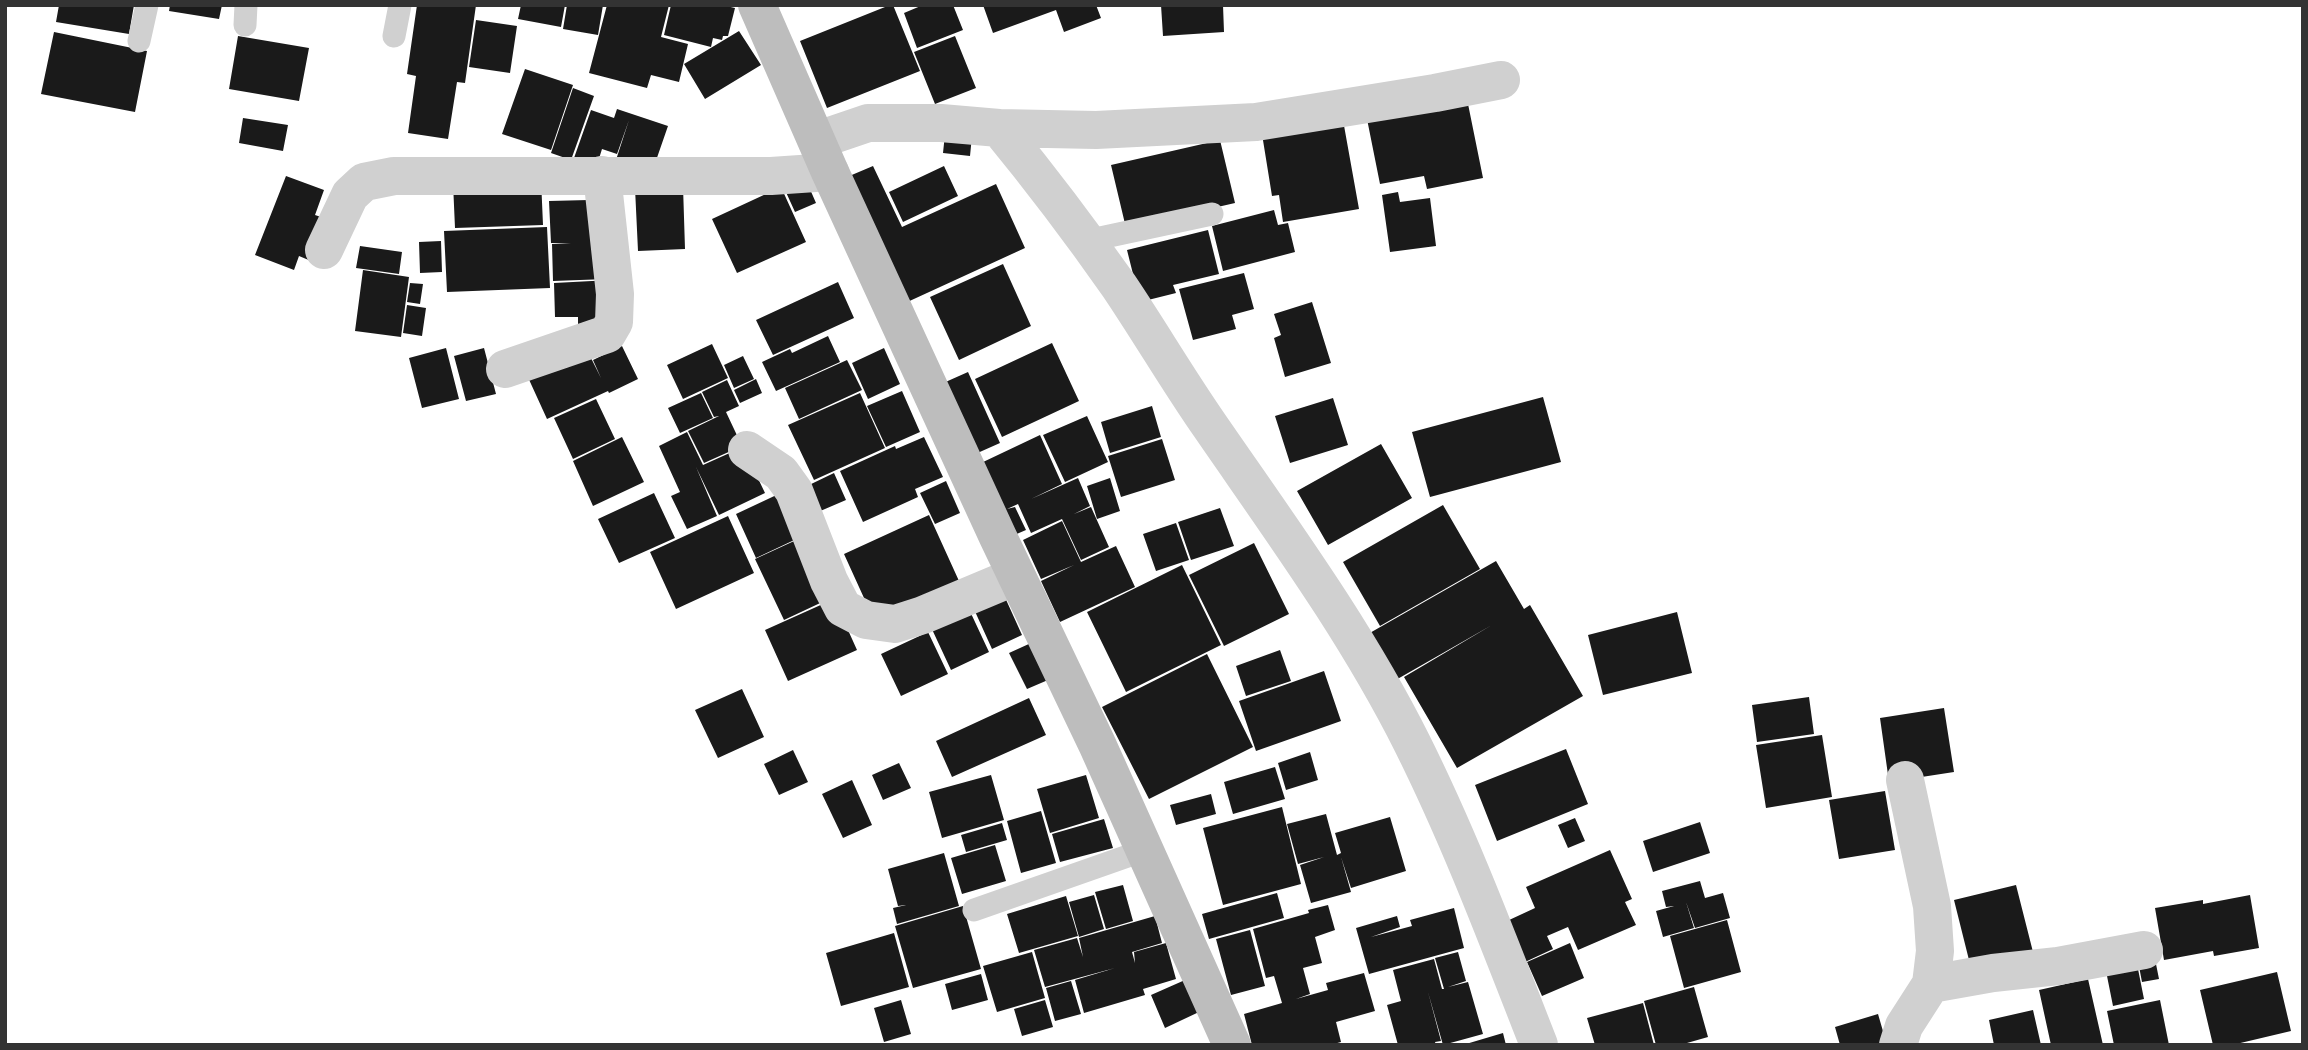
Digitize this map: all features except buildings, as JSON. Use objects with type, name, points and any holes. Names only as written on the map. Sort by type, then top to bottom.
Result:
[{"type":"street","points":[[757,5],[1016,576],[1097,744],[1232,1045]]},
{"type":"street","points":[[324,250],[350,195],[364,182],[394,176],[771,176],[824,156],[868,123],[941,123],[999,128],[1096,130],[1256,121],[1502,80]]},
{"type":"street","points":[[999,128],[1042,181],[1119,286],[1208,424],[1333,606],[1374,674],[1450,822],[1539,1045]]},
{"type":"street","points":[[505,369],[607,334],[614,322],[612,255],[602,175]]},
{"type":"street","points":[[747,450],[781,474],[794,491],[829,582],[843,608],[866,620],[895,624],[1016,576]]},
{"type":"street","points":[[1898,1045],[1904,1026],[1931,984],[1935,951],[1932,906],[1905,780]]},
{"type":"street","points":[[1931,984],[1993,973],[2058,966],[2144,950]]},
{"type":"lane","points":[[139,41],[147,5]]},
{"type":"lane","points":[[394,36],[400,5]]},
{"type":"lane","points":[[1086,242],[1212,214]]},
{"type":"lane","points":[[975,910],[1145,850]]}]
